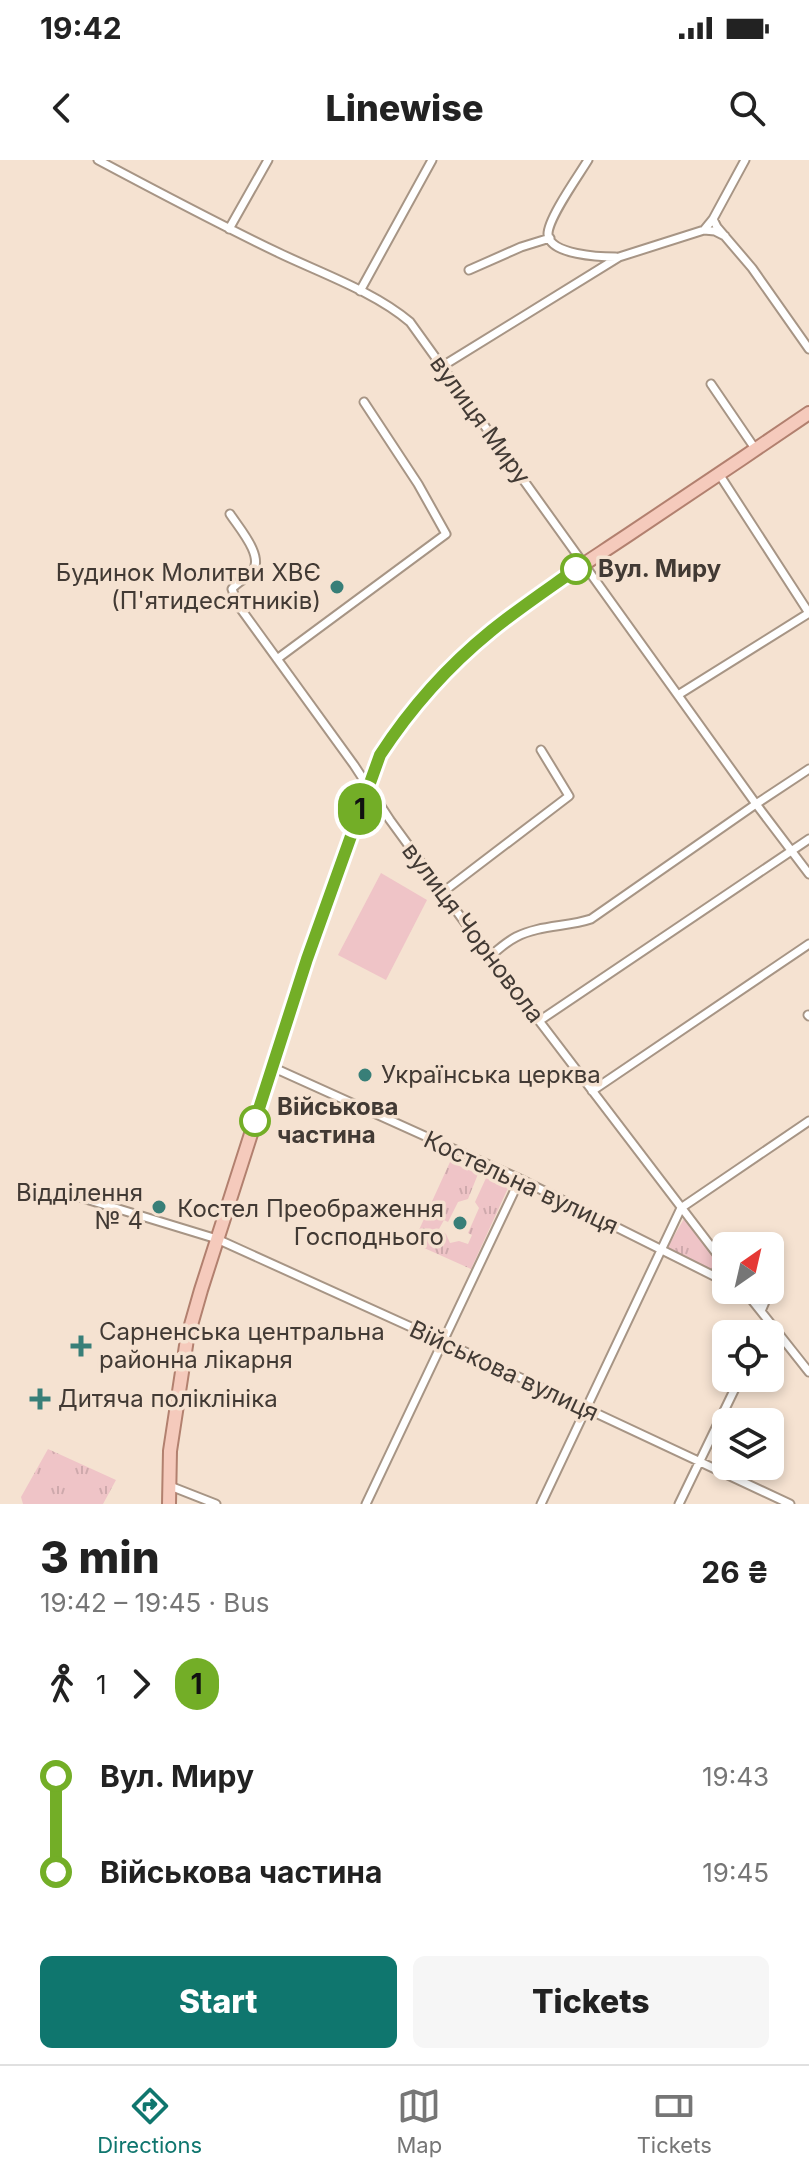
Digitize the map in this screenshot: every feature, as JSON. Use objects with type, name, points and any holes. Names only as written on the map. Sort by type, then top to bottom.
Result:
[{"type":"main road","points":[[169,1504],[170,1451],[187,1339],[307,959],[380,755],[399,725],[459,658],[493,629],[809,413]]},
{"type":"street","name":"вулиця Миру","points":[[98,160],[107,162],[229,229],[360,291],[397,311],[410,322],[809,874]]},
{"type":"street","points":[[229,229],[268,160]]},
{"type":"street","points":[[360,291],[432,160]]},
{"type":"street","points":[[588,160],[555,215],[548,234],[558,248],[595,257],[619,257]]},
{"type":"street","points":[[704,230],[745,160]]},
{"type":"street","points":[[713,219],[806,345]]},
{"type":"street","points":[[441,367],[619,257],[704,230],[725,236]]},
{"type":"street","points":[[469,270],[550,238]]},
{"type":"street","points":[[595,257],[595,271]]},
{"type":"street","points":[[806,345],[809,333]]},
{"type":"street","points":[[711,384],[756,450]]},
{"type":"street","points":[[277,659],[446,534],[418,484],[364,402]]},
{"type":"street","points":[[678,695],[809,613],[719,474]]},
{"type":"street","name":"вулиця Чорновола","points":[[230,514],[255,553],[257,564],[251,574],[232,589],[234,597],[390,820],[712,1248]]},
{"type":"street","points":[[443,892],[569,796],[541,750]]},
{"type":"street","points":[[490,956],[514,938],[535,929],[574,925],[591,919],[809,769]]},
{"type":"street","points":[[539,1021],[809,839]]},
{"type":"street","points":[[592,1091],[809,944]]},
{"type":"street","name":"Костельна вулиця","points":[[272,1067],[520,1179],[712,1275]]},
{"type":"street","points":[[541,1504],[681,1208],[809,1121]]},
{"type":"street","points":[[366,1504],[520,1179]]},
{"type":"street","name":"Військова вулиця","points":[[76,1196],[217,1239],[790,1504]]},
{"type":"street","points":[[755,1304],[767,1320]]},
{"type":"street","points":[[761,1311],[764,1304]]},
{"type":"street","points":[[784,1341],[809,1372]]},
{"type":"street","points":[[679,1504],[733,1392]]},
{"type":"street","points":[[170,1486],[216,1504]]},
{"type":"green space","points":[[381,873],[427,900],[386,980],[338,955]]},
{"type":"green space","points":[[450,1162],[478,1174],[468,1199],[458,1202],[448,1222],[444,1220],[439,1229],[446,1234],[450,1243],[459,1241],[468,1244],[472,1235],[468,1233],[479,1208],[475,1202],[486,1178],[508,1188],[471,1269],[413,1243]]},
{"type":"green space","points":[[685,1217],[712,1253],[712,1271],[667,1248]]},
{"type":"green space","points":[[48,1449],[116,1480],[103,1504],[23,1504],[21,1497]]},
{"type":"bus line","name":"1","points":[[255,1121],[307,959],[380,755],[399,725],[459,658],[493,629],[576,569]]},
{"type":"place","name":"Вул. Миру","points":[[576,569]]},
{"type":"place","name":"Будинок Молитви ХВЄ (П'ятидесятників)","points":[[337,587]]},
{"type":"place","name":"Українська церква","points":[[365,1075]]},
{"type":"place","name":"Військова частина","points":[[255,1121]]},
{"type":"place","name":"Відділення № 4","points":[[159,1207]]},
{"type":"place","name":"Костел Преображення Господнього","points":[[460,1223]]},
{"type":"place","name":"Сарненська центральна районна лікарня","points":[[81,1346]]},
{"type":"place","name":"Дитяча поліклініка","points":[[40,1399]]}]
